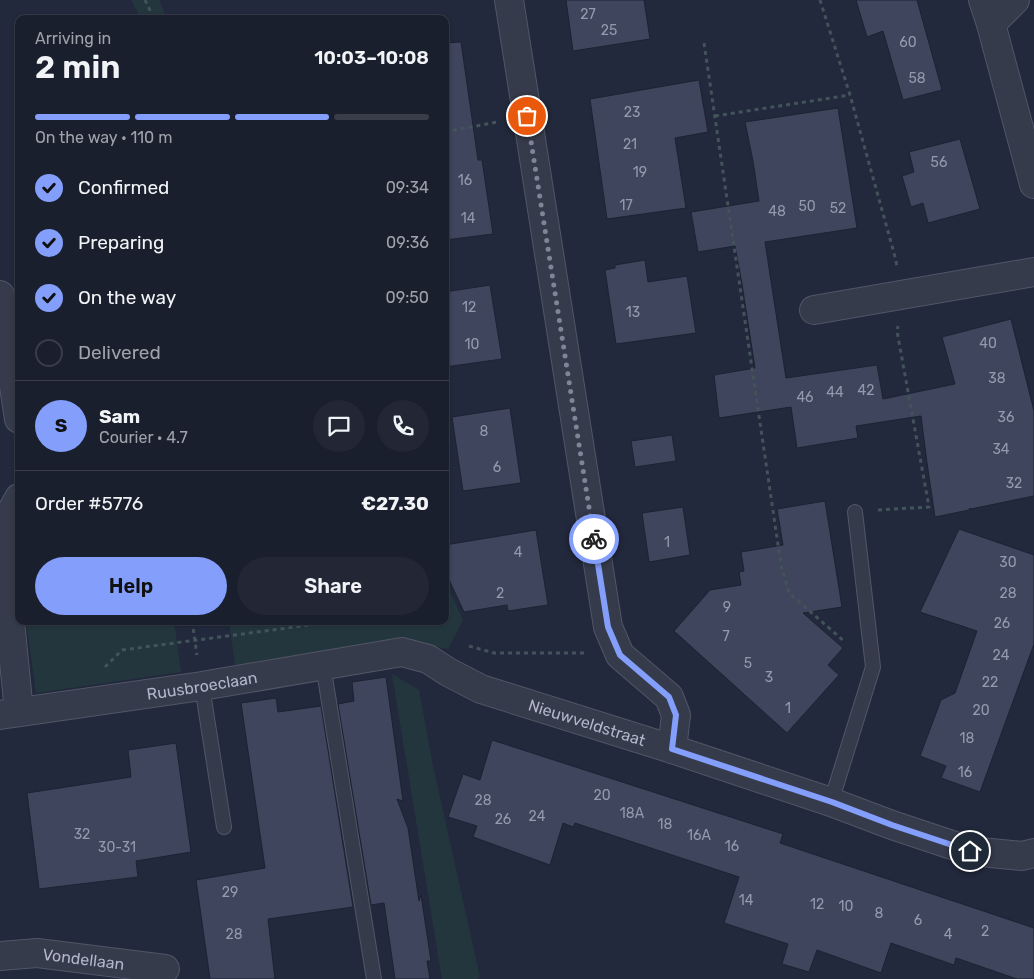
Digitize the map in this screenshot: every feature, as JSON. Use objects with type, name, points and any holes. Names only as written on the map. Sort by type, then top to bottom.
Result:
[{"type":"street","points":[[509,0],[608,627],[620,655],[669,697],[676,715],[672,749]]},
{"type":"street","points":[[1015,0],[987,12],[1034,184]]},
{"type":"street","points":[[814,310],[1034,272]]},
{"type":"street","points":[[0,295],[15,393]]},
{"type":"street","points":[[9,714],[1,530],[15,505]]},
{"type":"street","name":"Ruusbroeclaan","points":[[9,714],[202,686],[402,652]]},
{"type":"street","name":"Nieuwveldstraat","points":[[402,652],[428,659],[481,689],[832,802],[892,825],[970,851],[1022,856],[1034,853]]},
{"type":"street","name":"Vondellaan","points":[[0,956],[37,953],[165,969]]},
{"type":"lane","points":[[832,802],[873,667],[855,512]]},
{"type":"lane","points":[[323,665],[374,979]]},
{"type":"lane","points":[[202,686],[224,827]]},
{"type":"path","points":[[146,0],[152,15]]},
{"type":"path","points":[[704,43],[781,565],[789,593],[873,667]]},
{"type":"path","points":[[715,116],[850,96]]},
{"type":"path","points":[[449,131],[527,116]]},
{"type":"path","points":[[102,671],[122,650],[310,625]]},
{"type":"path","points":[[469,646],[494,653],[592,653],[616,643]]},
{"type":"shaded area","points":[[131,0],[159,0],[165,15],[139,15]]},
{"type":"shaded area","points":[[449,590],[463,620],[448,649],[396,640],[235,665],[230,625],[449,625]]},
{"type":"shaded area","points":[[27,625],[175,625],[181,672],[36,693]]},
{"type":"shaded area","points":[[392,674],[419,690],[432,761],[480,977],[477,979],[442,979]]},
{"type":"building","points":[[566,0],[644,0],[650,39],[573,51]]},
{"type":"building","points":[[856,0],[917,0],[942,90],[903,100],[883,31],[867,37]]},
{"type":"building","points":[[461,42],[478,160],[482,160],[493,234],[449,240],[449,43]]},
{"type":"building","points":[[699,80],[708,132],[675,138],[686,208],[607,219],[590,99]]},
{"type":"building","points":[[838,108],[857,228],[765,242],[786,378],[877,365],[883,399],[955,384],[942,337],[1011,319],[1034,411],[1034,496],[970,508],[969,510],[935,517],[921,416],[856,426],[858,438],[797,448],[791,407],[719,418],[714,375],[755,368],[735,246],[698,252],[691,212],[759,201],[745,122]]},
{"type":"building","points":[[960,139],[980,209],[928,223],[923,203],[911,207],[902,176],[914,172],[909,152]]},
{"type":"building","points":[[645,260],[648,282],[687,276],[696,333],[616,344],[605,270],[615,268],[615,265]]},
{"type":"building","points":[[490,285],[502,359],[449,366],[449,291]]},
{"type":"building","points":[[510,408],[521,483],[463,491],[452,417]]},
{"type":"building","points":[[672,435],[676,461],[635,467],[631,441]]},
{"type":"building","points":[[825,501],[842,607],[803,613],[843,648],[828,665],[839,675],[787,733],[674,631],[710,590],[741,585],[739,572],[744,571],[741,552],[783,545],[777,509]]},
{"type":"building","points":[[683,507],[690,555],[649,562],[642,513]]},
{"type":"building","points":[[959,529],[1034,555],[1034,644],[980,792],[941,778],[946,766],[920,756],[941,700],[955,693],[977,631],[920,612]]},
{"type":"building","points":[[536,530],[548,605],[508,611],[507,605],[464,612],[449,580],[449,544]]},
{"type":"building","points":[[386,677],[403,801],[397,799],[408,828],[419,901],[421,895],[431,961],[427,961],[430,979],[395,979],[384,903],[371,905],[338,704],[354,701],[352,682]]},
{"type":"building","points":[[276,698],[278,712],[321,706],[353,907],[268,919],[275,979],[210,979],[196,880],[265,868],[241,703]]},
{"type":"building","points":[[492,740],[783,834],[780,843],[1034,928],[1034,979],[1017,979],[956,958],[954,965],[891,943],[881,973],[817,950],[809,972],[782,964],[788,944],[724,923],[739,877],[575,823],[573,827],[563,823],[550,865],[473,837],[477,826],[448,817],[463,774],[480,780]]},
{"type":"building","points":[[176,743],[191,852],[136,861],[138,877],[39,889],[27,793],[131,777],[128,750]]},
{"type":"way so far","points":[[527,116],[594,539]]},
{"type":"route","points":[[594,539],[608,627],[620,655],[669,697],[676,715],[672,749],[832,802],[892,825],[970,851]]}]
